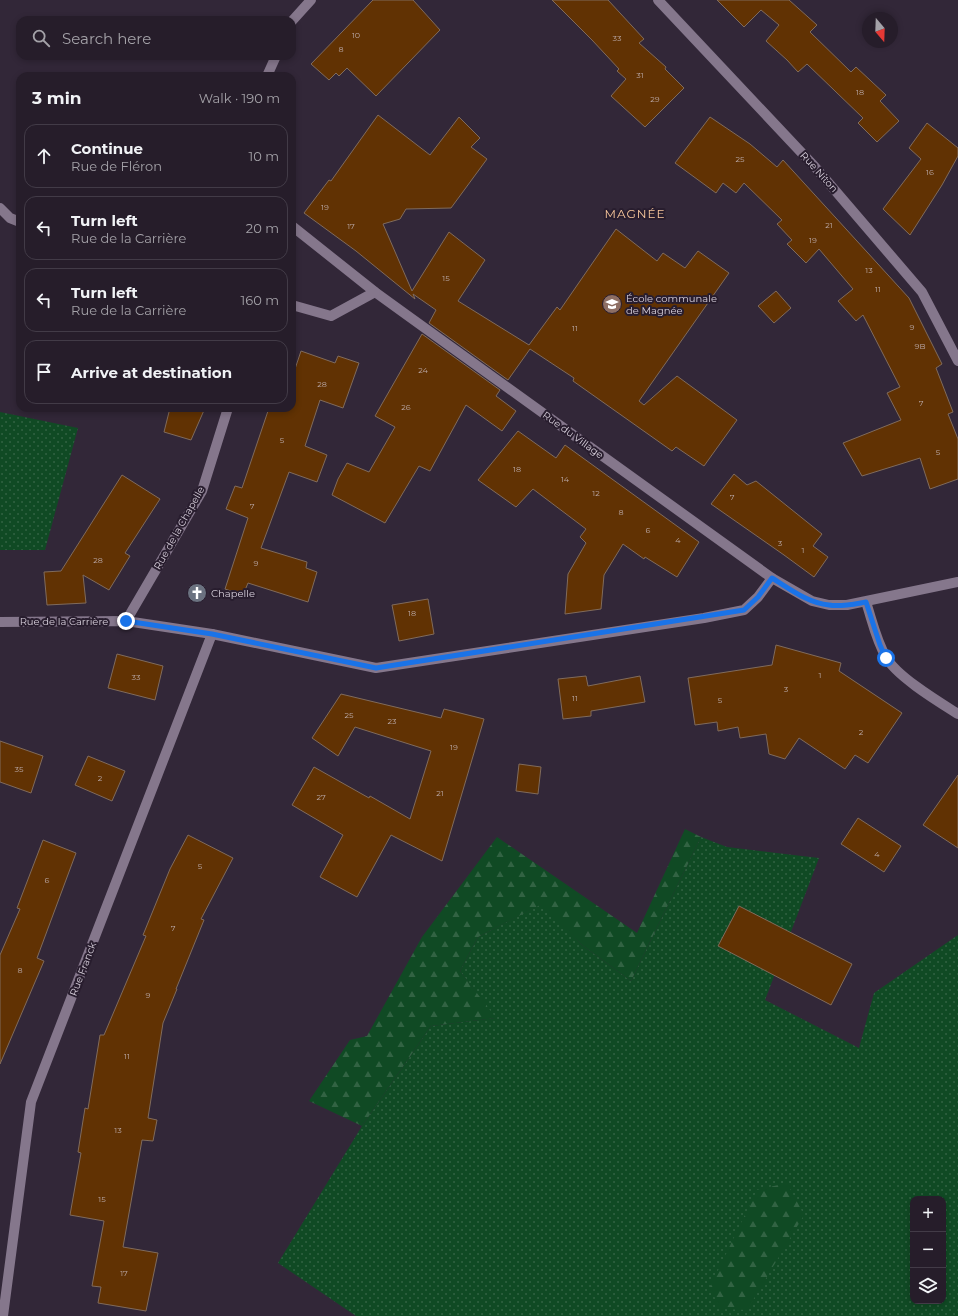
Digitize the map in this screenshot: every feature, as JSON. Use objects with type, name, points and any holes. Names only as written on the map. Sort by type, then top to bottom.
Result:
[{"type":"street","points":[[296,17],[311,0]]},
{"type":"street","name":"Rue Niton","points":[[658,0],[816,167],[922,292],[958,361]]},
{"type":"street","points":[[269,72],[274,60]]},
{"type":"street","points":[[0,208],[10,218],[16,220]]},
{"type":"street","name":"Rue du Village","points":[[296,229],[375,292],[772,578]]},
{"type":"street","points":[[296,307],[331,316],[375,292]]},
{"type":"street","name":"Rue de la Chapelle","points":[[126,621],[202,491],[227,412]]},
{"type":"street","points":[[772,578],[812,601],[829,605],[847,605],[866,602],[958,582]]},
{"type":"street","name":"Rue de la Carrière","points":[[0,622],[126,621],[212,634],[376,668],[744,610],[758,597],[772,578]]},
{"type":"street","points":[[866,602],[880,645],[886,658],[896,670],[935,700],[958,714]]},
{"type":"street","name":"Rue Franck","points":[[3,1316],[31,1102],[212,634]]},
{"type":"green space","points":[[0,412],[78,428],[45,550],[0,550]]},
{"type":"green space","points":[[685,829],[701,837],[631,981],[582,945],[542,904],[478,937],[460,971],[496,1018],[431,1026],[362,1126],[309,1101],[350,1040],[367,1036],[422,937],[497,837],[637,933]]},
{"type":"green space","points":[[701,837],[727,847],[819,858],[765,1000],[859,1048],[874,993],[958,935],[958,1316],[356,1316],[278,1263],[362,1126],[431,1026],[495,1018],[460,971],[478,937],[543,903],[582,945],[631,981]]},
{"type":"green space","points":[[787,1183],[804,1215],[747,1310],[720,1309],[710,1287],[757,1190]]},
{"type":"building","points":[[373,0],[413,0],[440,30],[376,96],[347,68],[339,76],[336,73],[329,80],[311,64]]},
{"type":"building","points":[[552,0],[608,0],[644,39],[639,43],[666,67],[665,69],[684,88],[645,127],[611,96],[626,79],[617,71],[619,69]]},
{"type":"building","points":[[717,0],[789,0],[817,25],[810,32],[851,72],[856,67],[886,95],[880,101],[899,121],[877,142],[858,123],[863,118],[807,64],[798,72],[766,41],[779,25],[761,10],[744,27]]},
{"type":"building","points":[[378,115],[430,155],[459,117],[480,138],[471,147],[487,159],[451,208],[406,209],[400,219],[383,224],[412,291],[449,232],[485,260],[458,301],[529,345],[557,307],[560,310],[616,229],[657,261],[663,253],[685,268],[698,251],[729,273],[639,401],[644,405],[677,376],[737,420],[704,466],[676,447],[672,451],[573,381],[574,378],[530,349],[508,380],[429,323],[436,310],[413,294],[415,299],[356,251],[304,213],[329,180],[331,181]]},
{"type":"building","points":[[710,117],[750,144],[777,167],[783,160],[909,298],[942,364],[936,368],[953,412],[948,414],[958,439],[958,479],[930,489],[920,458],[862,476],[843,443],[901,420],[887,393],[900,387],[863,315],[856,321],[838,301],[853,289],[819,249],[806,263],[787,244],[792,240],[777,224],[782,220],[744,183],[736,193],[723,183],[716,193],[675,163]]},
{"type":"building","points":[[927,123],[958,148],[958,156],[942,185],[910,235],[883,209],[921,159],[909,148]]},
{"type":"building","points":[[776,291],[791,308],[774,323],[758,306]]},
{"type":"building","points":[[422,334],[500,390],[496,396],[516,411],[502,431],[466,405],[430,471],[419,466],[385,523],[332,495],[338,479],[347,463],[369,472],[395,427],[375,416]]},
{"type":"building","points":[[301,351],[335,363],[338,356],[359,363],[343,408],[320,400],[305,446],[327,455],[317,482],[289,472],[261,548],[307,562],[306,568],[317,572],[308,602],[248,583],[243,595],[225,589],[248,518],[226,509],[235,486],[242,488],[268,412],[296,412],[296,366]]},
{"type":"building","points":[[169,412],[203,412],[191,440],[164,432]]},
{"type":"building","points":[[518,431],[556,458],[565,445],[699,542],[677,577],[645,557],[644,559],[623,544],[604,575],[601,609],[565,614],[568,574],[586,543],[580,537],[586,529],[533,489],[516,507],[478,480]]},
{"type":"building","points":[[734,474],[747,485],[756,481],[822,534],[813,546],[828,557],[814,577],[711,504]]},
{"type":"building","points":[[122,475],[160,499],[125,553],[130,556],[109,590],[83,575],[86,603],[47,605],[44,572],[61,571]]},
{"type":"building","points":[[428,599],[434,634],[399,641],[392,605]]},
{"type":"building","points":[[776,645],[841,663],[839,671],[902,713],[868,763],[855,755],[845,769],[799,738],[785,759],[769,754],[766,734],[740,738],[738,727],[718,731],[717,722],[695,725],[688,678],[772,665]]},
{"type":"building","points":[[117,654],[163,666],[155,700],[108,688]]},
{"type":"building","points":[[586,676],[588,686],[640,676],[645,702],[591,711],[591,716],[563,719],[558,679]]},
{"type":"building","points":[[341,694],[441,718],[444,709],[484,719],[442,861],[391,835],[357,897],[320,877],[343,835],[292,805],[314,767],[410,819],[431,751],[355,727],[338,756],[312,738]]},
{"type":"building","points":[[0,741],[43,756],[31,793],[0,782]]},
{"type":"building","points":[[88,756],[125,771],[112,801],[75,785]]},
{"type":"building","points":[[519,764],[541,767],[538,794],[516,791]]},
{"type":"building","points":[[958,775],[958,848],[923,825]]},
{"type":"building","points":[[858,818],[901,846],[884,872],[841,844]]},
{"type":"building","points":[[188,835],[233,858],[201,919],[204,920],[163,1023],[148,1118],[157,1120],[153,1141],[142,1140],[123,1247],[158,1253],[146,1311],[98,1303],[101,1287],[92,1286],[104,1221],[70,1215],[81,1153],[78,1152],[85,1108],[88,1109],[100,1035],[104,1035],[146,936],[143,935],[170,869]]},
{"type":"building","points":[[43,840],[76,853],[37,958],[44,961],[0,1064],[0,955],[20,909],[17,908]]},
{"type":"building","points":[[739,906],[852,964],[831,1005],[718,946]]},
{"type":"place","name":"École communale de Magnée","points":[[612,304]]},
{"type":"place","name":"Chapelle","points":[[197,593]]},
{"type":"district","name":"MAGNÉE","points":[[635,213]]},
{"type":"route","points":[[126,621],[212,634],[376,668],[704,618],[744,610],[758,597],[772,578],[812,601],[829,605],[847,605],[866,602],[880,645],[886,658]]}]
